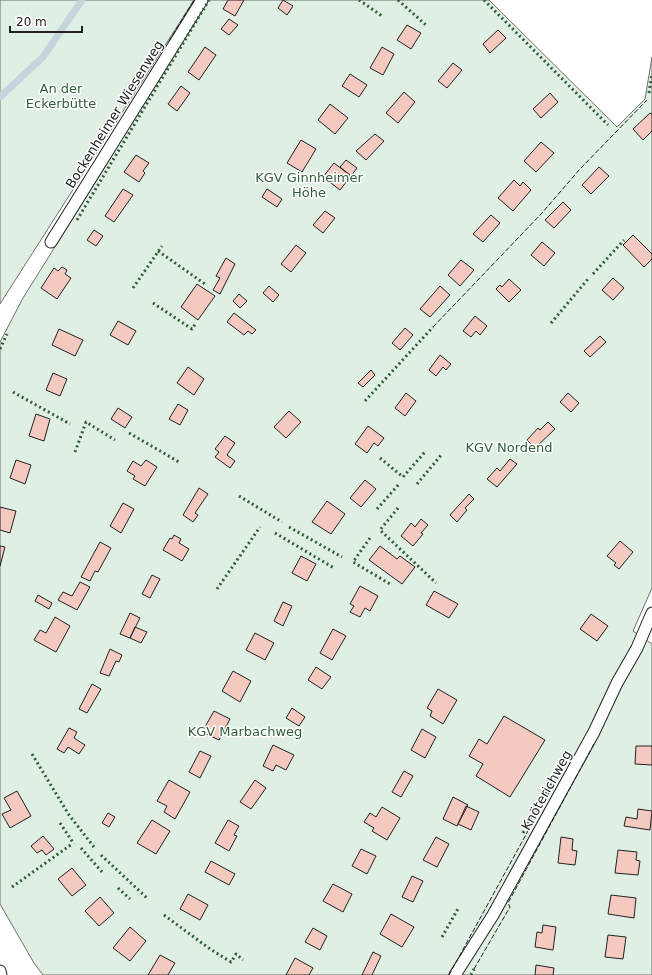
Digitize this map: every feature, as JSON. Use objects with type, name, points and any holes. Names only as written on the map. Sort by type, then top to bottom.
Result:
[{"type":"lane","name":"Bockenheimer Wiesenweg","points":[[51,242],[202,0]]},
{"type":"lane","name":"Knöterichweg","points":[[455,975],[493,915],[594,732],[617,683],[637,648],[652,613]]},
{"type":"lane","points":[[0,971],[1,975]]},
{"type":"green space","name":"An der Eckerbütte","points":[[0,0],[194,0],[0,304]]},
{"type":"green space","points":[[206,0],[489,0],[617,127],[645,99],[652,57],[652,588],[633,631],[652,644],[652,975],[43,975],[34,963],[0,904],[0,342],[23,298]]},
{"type":"building","points":[[228,0],[244,0],[235,16],[223,9]]},
{"type":"building","points":[[283,0],[293,6],[287,15],[278,8]]},
{"type":"building","points":[[229,19],[238,25],[229,35],[221,29]]},
{"type":"building","points":[[407,25],[421,33],[411,49],[397,40]]},
{"type":"building","points":[[498,30],[506,38],[490,53],[483,44]]},
{"type":"building","points":[[205,47],[216,55],[199,80],[188,72]]},
{"type":"building","points":[[382,47],[394,54],[383,75],[370,68]]},
{"type":"building","points":[[453,63],[462,70],[447,88],[438,81]]},
{"type":"building","points":[[350,74],[367,85],[359,97],[342,86]]},
{"type":"building","points":[[181,86],[190,93],[177,111],[168,104]]},
{"type":"building","points":[[404,92],[415,102],[398,123],[386,113]]},
{"type":"building","points":[[550,93],[558,102],[541,118],[533,109]]},
{"type":"building","points":[[330,104],[348,118],[335,134],[318,120]]},
{"type":"building","points":[[650,113],[652,114],[652,131],[643,140],[633,129]]},
{"type":"building","points":[[375,134],[384,141],[366,160],[356,151]]},
{"type":"building","points":[[301,140],[316,149],[302,172],[287,163]]},
{"type":"building","points":[[541,142],[554,153],[536,172],[524,161]]},
{"type":"building","points":[[136,155],[149,163],[143,171],[145,173],[139,182],[124,172]]},
{"type":"building","points":[[346,160],[357,168],[351,176],[340,167]]},
{"type":"building","points":[[334,163],[351,176],[340,190],[323,177]]},
{"type":"building","points":[[599,167],[609,176],[591,194],[582,185]]},
{"type":"building","points":[[514,180],[520,186],[523,182],[531,190],[513,211],[498,198]]},
{"type":"building","points":[[123,189],[133,195],[114,222],[105,216]]},
{"type":"building","points":[[267,189],[282,199],[277,207],[262,197]]},
{"type":"building","points":[[563,202],[571,210],[554,228],[545,220]]},
{"type":"building","points":[[325,211],[335,218],[323,233],[313,225]]},
{"type":"building","points":[[491,215],[500,223],[483,242],[473,234]]},
{"type":"building","points":[[94,230],[103,236],[96,246],[87,240]]},
{"type":"building","points":[[633,235],[652,254],[652,259],[644,267],[623,245]]},
{"type":"building","points":[[542,242],[555,253],[544,266],[531,255]]},
{"type":"building","points":[[296,245],[306,253],[291,272],[281,264]]},
{"type":"building","points":[[226,258],[235,264],[220,294],[213,290],[220,278],[216,276]]},
{"type":"building","points":[[461,260],[474,270],[460,286],[448,275]]},
{"type":"building","points":[[62,267],[67,270],[65,274],[71,278],[57,299],[41,288],[54,268],[58,271]]},
{"type":"building","points":[[613,278],[624,288],[613,300],[602,290]]},
{"type":"building","points":[[509,279],[521,290],[509,302],[496,289],[500,285],[502,287]]},
{"type":"building","points":[[197,284],[215,296],[198,320],[181,307]]},
{"type":"building","points":[[269,286],[279,295],[273,302],[263,293]]},
{"type":"building","points":[[440,286],[450,295],[430,317],[420,309]]},
{"type":"building","points":[[239,294],[247,301],[240,308],[233,301]]},
{"type":"building","points":[[234,313],[256,330],[252,334],[248,331],[244,335],[227,322]]},
{"type":"building","points":[[475,316],[487,326],[480,335],[476,331],[471,337],[463,331]]},
{"type":"building","points":[[118,321],[136,331],[128,345],[110,335]]},
{"type":"building","points":[[405,328],[413,335],[400,350],[392,343]]},
{"type":"building","points":[[59,329],[83,340],[75,356],[52,345]]},
{"type":"building","points":[[600,336],[606,342],[590,357],[584,351]]},
{"type":"building","points":[[440,355],[451,364],[446,370],[443,367],[436,376],[429,370]]},
{"type":"building","points":[[188,367],[204,379],[194,395],[177,383]]},
{"type":"building","points":[[371,370],[375,375],[363,387],[358,383]]},
{"type":"building","points":[[53,373],[67,379],[60,396],[46,390]]},
{"type":"building","points":[[406,393],[416,401],[405,416],[395,408]]},
{"type":"building","points":[[568,393],[579,403],[571,412],[560,402]]},
{"type":"building","points":[[178,404],[188,410],[180,425],[169,419]]},
{"type":"building","points":[[118,408],[132,417],[125,428],[111,419]]},
{"type":"building","points":[[289,411],[301,422],[286,438],[274,427]]},
{"type":"building","points":[[36,414],[50,419],[44,441],[29,436]]},
{"type":"building","points":[[548,422],[555,429],[535,448],[527,440],[538,428],[540,430]]},
{"type":"building","points":[[368,426],[384,438],[378,446],[374,443],[367,453],[355,444]]},
{"type":"building","points":[[225,436],[235,443],[227,455],[235,461],[230,468],[215,457],[219,452],[215,449]]},
{"type":"building","points":[[510,459],[517,464],[497,487],[487,479],[497,468],[500,471]]},
{"type":"building","points":[[16,460],[31,465],[25,484],[10,478]]},
{"type":"building","points":[[146,460],[157,467],[145,486],[133,479],[135,476],[127,471],[133,461],[141,466]]},
{"type":"building","points":[[365,480],[376,489],[361,507],[350,498]]},
{"type":"building","points":[[199,488],[208,494],[195,513],[198,515],[193,522],[183,515]]},
{"type":"building","points":[[469,494],[474,499],[465,508],[467,510],[457,522],[450,515]]},
{"type":"building","points":[[327,501],[345,514],[331,534],[312,522]]},
{"type":"building","points":[[123,503],[134,509],[121,533],[110,526]]},
{"type":"building","points":[[0,507],[16,511],[10,533],[0,530]]},
{"type":"building","points":[[421,519],[428,525],[413,546],[401,536],[411,523],[415,527]]},
{"type":"building","points":[[174,535],[181,539],[179,543],[189,549],[182,561],[163,550],[170,538],[172,539]]},
{"type":"building","points":[[620,541],[633,552],[619,569],[614,565],[616,563],[607,556]]},
{"type":"building","points":[[100,542],[111,548],[98,572],[95,571],[90,581],[81,577]]},
{"type":"building","points":[[0,546],[5,547],[0,566]]},
{"type":"building","points":[[380,546],[397,559],[400,556],[415,567],[402,584],[369,560]]},
{"type":"building","points":[[301,556],[316,564],[307,581],[292,573]]},
{"type":"building","points":[[152,575],[160,579],[150,598],[142,594]]},
{"type":"building","points":[[80,582],[90,587],[77,610],[58,600],[63,592],[72,596]]},
{"type":"building","points":[[360,586],[378,596],[370,611],[365,608],[360,617],[350,612],[354,606],[350,604]]},
{"type":"building","points":[[434,591],[458,604],[449,618],[426,605]]},
{"type":"building","points":[[38,595],[52,603],[49,609],[35,601]]},
{"type":"building","points":[[283,602],[292,606],[283,626],[274,621]]},
{"type":"building","points":[[130,613],[140,618],[130,638],[120,634]]},
{"type":"building","points":[[591,614],[608,626],[597,641],[580,629]]},
{"type":"building","points":[[55,617],[70,626],[56,652],[34,640],[40,630],[46,633]]},
{"type":"building","points":[[135,627],[147,632],[141,643],[130,638]]},
{"type":"building","points":[[333,629],[346,636],[332,660],[320,653]]},
{"type":"building","points":[[255,633],[274,643],[265,660],[246,650]]},
{"type":"building","points":[[110,649],[122,655],[119,662],[116,661],[109,676],[100,673]]},
{"type":"building","points":[[316,667],[331,677],[322,689],[308,680]]},
{"type":"building","points":[[233,671],[251,681],[240,702],[222,691]]},
{"type":"building","points":[[92,684],[101,689],[87,713],[79,709]]},
{"type":"building","points":[[438,689],[457,700],[443,724],[430,716],[432,711],[427,708]]},
{"type":"building","points":[[292,708],[305,717],[299,726],[286,718]]},
{"type":"building","points":[[214,711],[230,719],[219,740],[202,732]]},
{"type":"building","points":[[504,716],[545,740],[510,797],[476,776],[483,764],[469,756],[479,739],[487,744]]},
{"type":"building","points":[[69,728],[77,732],[74,738],[85,745],[79,754],[68,747],[64,753],[57,749]]},
{"type":"building","points":[[422,729],[436,737],[425,758],[411,750]]},
{"type":"building","points":[[273,745],[294,755],[286,770],[276,765],[273,771],[263,766]]},
{"type":"building","points":[[636,746],[652,746],[652,765],[635,764]]},
{"type":"building","points":[[200,751],[211,756],[200,778],[189,772]]},
{"type":"building","points":[[404,771],[413,776],[401,797],[392,792]]},
{"type":"building","points":[[169,780],[190,792],[175,819],[164,812],[167,806],[157,801]]},
{"type":"building","points":[[255,780],[266,788],[251,809],[240,802]]},
{"type":"building","points":[[17,791],[31,816],[10,828],[2,814],[11,810],[4,798]]},
{"type":"building","points":[[453,797],[468,805],[457,826],[443,819]]},
{"type":"building","points":[[466,806],[479,812],[471,830],[458,824]]},
{"type":"building","points":[[382,807],[400,818],[387,840],[372,831],[374,828],[364,822],[370,813],[376,817]]},
{"type":"building","points":[[638,809],[652,811],[650,830],[624,826],[626,817],[637,819]]},
{"type":"building","points":[[108,813],[115,817],[109,827],[102,823]]},
{"type":"building","points":[[152,820],[170,831],[156,854],[137,843]]},
{"type":"building","points":[[228,820],[239,826],[234,835],[237,836],[229,851],[215,843]]},
{"type":"building","points":[[43,836],[54,849],[46,855],[42,850],[37,853],[31,846]]},
{"type":"building","points":[[436,837],[449,844],[437,867],[423,860]]},
{"type":"building","points":[[561,837],[573,839],[572,850],[577,851],[575,865],[558,863]]},
{"type":"building","points":[[361,849],[376,856],[367,874],[352,866]]},
{"type":"building","points":[[618,850],[637,852],[636,860],[640,861],[638,875],[615,873]]},
{"type":"building","points":[[211,861],[235,874],[229,885],[205,872]]},
{"type":"building","points":[[72,868],[86,885],[72,896],[58,879]]},
{"type":"building","points":[[412,876],[423,881],[413,902],[402,897]]},
{"type":"building","points":[[333,884],[352,894],[343,912],[323,901]]},
{"type":"building","points":[[188,894],[208,905],[200,920],[180,909]]},
{"type":"building","points":[[611,895],[636,898],[634,918],[608,914]]},
{"type":"building","points":[[100,897],[114,913],[99,926],[85,911]]},
{"type":"building","points":[[391,914],[414,927],[402,947],[380,934]]},
{"type":"building","points":[[543,925],[556,927],[553,950],[535,947],[537,932],[542,933]]},
{"type":"building","points":[[130,927],[146,941],[130,961],[113,948]]},
{"type":"building","points":[[313,928],[327,936],[320,950],[305,942]]},
{"type":"building","points":[[608,935],[626,937],[623,959],[605,957]]},
{"type":"building","points":[[373,952],[381,956],[372,975],[362,975]]},
{"type":"building","points":[[160,955],[175,963],[168,975],[148,975]]},
{"type":"building","points":[[295,958],[313,968],[309,975],[286,975]]},
{"type":"building","points":[[536,965],[554,968],[553,975],[535,975]]},
{"type":"waterway","points":[[0,97],[43,57],[82,0]]},
{"type":"hedge","points":[[77,220],[209,0]]},
{"type":"hedge","points":[[359,0],[382,16]]},
{"type":"hedge","points":[[398,0],[427,26]]},
{"type":"hedge","points":[[484,0],[608,125]]},
{"type":"hedge","points":[[649,93],[652,74]]},
{"type":"hedge","points":[[593,274],[624,240]]},
{"type":"hedge","points":[[133,288],[162,246]]},
{"type":"hedge","points":[[158,251],[205,284]]},
{"type":"hedge","points":[[551,323],[588,279]]},
{"type":"hedge","points":[[153,303],[192,329],[196,323]]},
{"type":"hedge","points":[[365,401],[433,327]]},
{"type":"hedge","points":[[0,349],[7,334]]},
{"type":"hedge","points":[[13,392],[70,424]]},
{"type":"hedge","points":[[75,452],[86,422],[115,440]]},
{"type":"hedge","points":[[129,433],[179,462]]},
{"type":"hedge","points":[[380,458],[403,477],[425,452]]},
{"type":"hedge","points":[[417,484],[442,454]]},
{"type":"hedge","points":[[377,509],[400,483]]},
{"type":"hedge","points":[[239,496],[282,522]]},
{"type":"hedge","points":[[398,508],[380,530],[436,583]]},
{"type":"hedge","points":[[217,589],[260,527]]},
{"type":"hedge","points":[[289,527],[342,557]]},
{"type":"hedge","points":[[275,533],[334,568]]},
{"type":"hedge","points":[[370,538],[353,562],[390,584]]},
{"type":"hedge","points":[[32,754],[69,815],[94,847]]},
{"type":"hedge","points":[[523,833],[554,779]]},
{"type":"hedge","points":[[60,823],[74,844]]},
{"type":"hedge","points":[[12,887],[72,844]]},
{"type":"hedge","points":[[81,848],[102,872]]},
{"type":"hedge","points":[[101,855],[147,898]]},
{"type":"hedge","points":[[118,888],[130,899]]},
{"type":"hedge","points":[[442,937],[459,907]]},
{"type":"hedge","points":[[164,915],[210,949],[231,962],[236,954],[243,960]]},
{"type":"hedge","points":[[471,975],[474,969]]},
{"type":"fence","points":[[169,41],[194,0]]},
{"type":"fence","points":[[433,327],[542,213],[580,169],[647,100]]},
{"type":"fence","points":[[474,969],[510,907],[508,903],[595,742]]},
{"type":"fence","points":[[449,975],[568,758]]},
{"type":"park label","name":"KGV Ginnheimer Höhe","points":[[309,184]]},
{"type":"park label","name":"KGV Nordend","points":[[509,447]]},
{"type":"park label","name":"KGV Marbachweg","points":[[245,731]]}]
